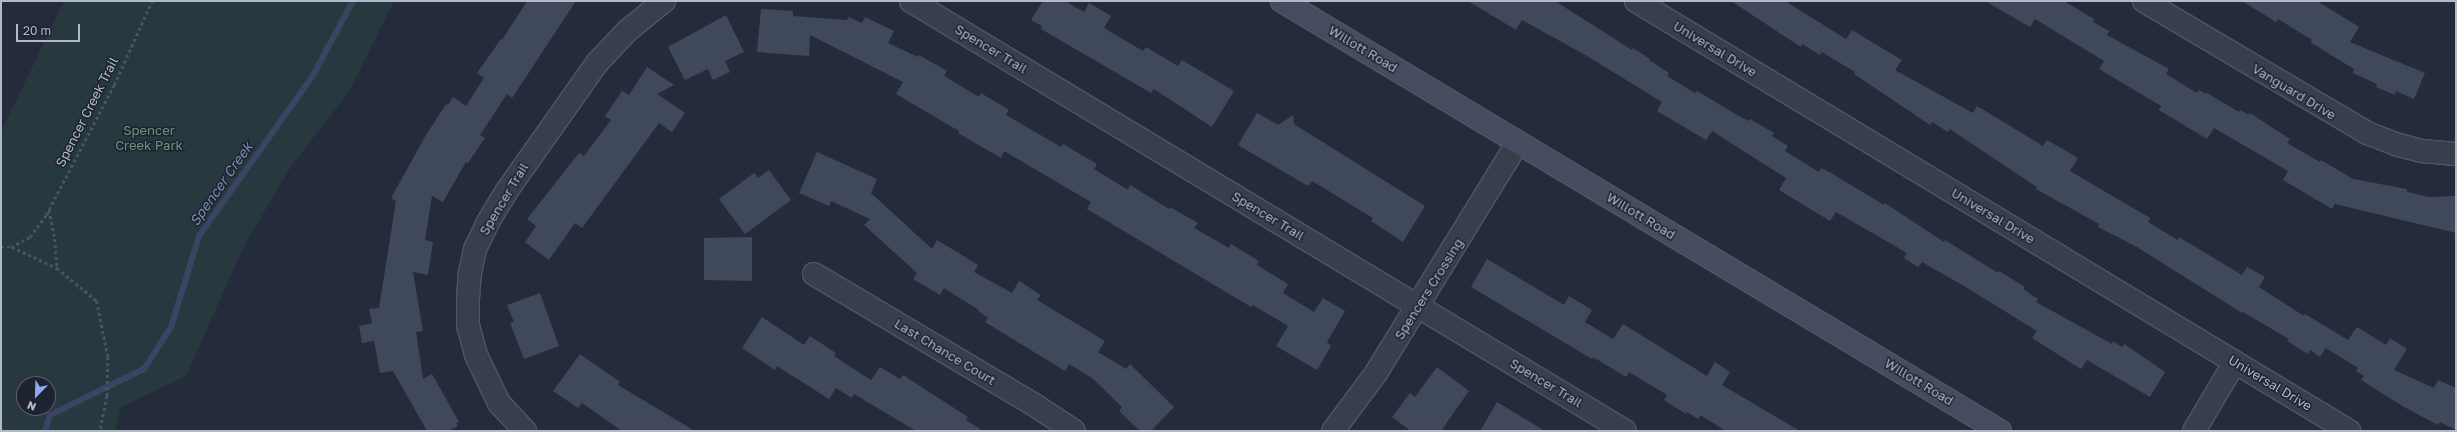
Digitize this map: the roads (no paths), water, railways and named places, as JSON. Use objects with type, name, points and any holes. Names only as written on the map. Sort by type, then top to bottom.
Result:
[{"type":"main road","name":"Willott Road","points":[[1282,1],[2000,431]]},
{"type":"street","name":"Spencer Trail","points":[[525,431],[499,403],[476,355],[468,326],[470,273],[476,249],[488,222],[506,192],[597,63],[627,31],[654,7],[664,1]]},
{"type":"street","name":"Spencer Trail","points":[[911,1],[1625,431]]},
{"type":"street","name":"Universal Drive","points":[[1636,1],[2349,431]]},
{"type":"street","name":"Vanguard Drive","points":[[2144,1],[2367,133],[2395,144],[2422,151],[2456,154]]},
{"type":"street","name":"Spencers Crossing","points":[[1333,431],[1376,373],[1419,306],[1518,142]]},
{"type":"street","name":"Last Chance Court","points":[[814,274],[1036,406],[1074,431]]},
{"type":"street","points":[[2194,431],[2235,362]]},
{"type":"waterway","name":"Spencer Creek","points":[[45,431],[50,415],[144,369],[171,327],[199,236],[312,77],[353,1]]},
{"type":"park label","name":"Spencer Creek Park","points":[[149,138]]}]
